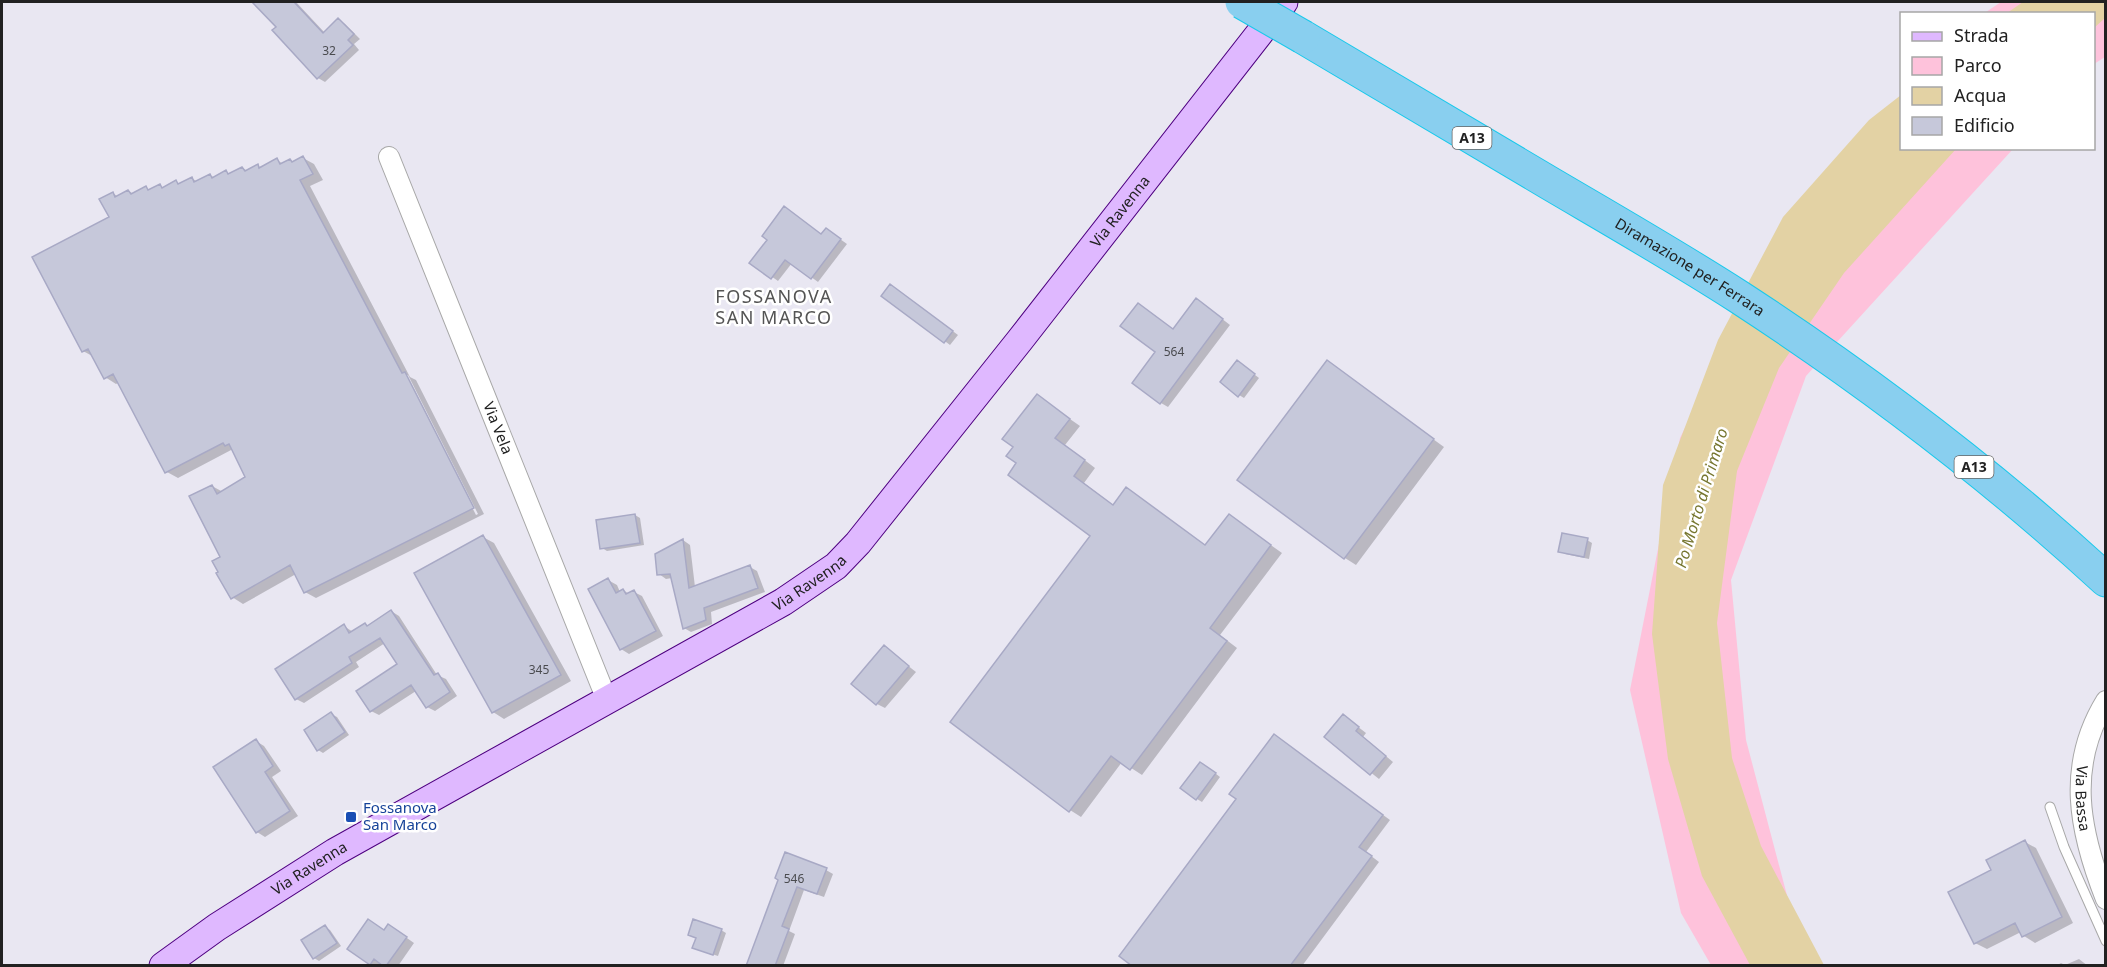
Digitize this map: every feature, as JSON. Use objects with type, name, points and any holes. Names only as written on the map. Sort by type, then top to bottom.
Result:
[{"type":"highway","name":"Diramazione per Ferrara","points":[[1242,2],[1309,29],[1647,228],[1743,274],[1843,355],[1903,412],[2049,528],[2106,580]]},
{"type":"highway","name":"Diramazione per Ferrara","points":[[1283,2],[1309,29]]},
{"type":"highway","name":"Diramazione per Ferrara","points":[[1843,355],[1936,410],[2057,507],[2106,551]]},
{"type":"main road","name":"Via Ravenna","points":[[163,966],[217,927],[335,852],[783,602],[836,566],[858,543],[1020,340],[1283,2]]},
{"type":"street","name":"Via Vela","points":[[389,157],[607,700]]},
{"type":"street","name":"Via Bassa","points":[[2099,905],[2079,792],[2081,767],[2087,741],[2097,715],[2106,700]]},
{"type":"lane","name":"Via Bassa","points":[[2050,807],[2064,847],[2099,905],[2106,941]]},
{"type":"lane","points":[[2099,905],[2106,906]]},
{"type":"green space","points":[[2001,2],[2105,2],[2105,57],[2095,63],[2095,12],[1986,12]]},
{"type":"green space","points":[[1900,150],[2012,150],[1806,376],[1731,580],[1746,740],[1794,922],[1819,965],[1711,965],[1681,913],[1630,690],[1680,438],[1762,271]]},
{"type":"water","points":[[2023,2],[2105,2],[2105,18],[2095,27],[2095,12],[2008,12]]},
{"type":"water","name":"Po Morto di Primaro","points":[[1900,96],[1900,150],[1955,150],[1844,273],[1779,368],[1737,471],[1717,623],[1732,758],[1761,846],[1824,965],[1750,965],[1702,876],[1668,759],[1652,634],[1663,485],[1718,340],[1783,217],[1869,120]]},
{"type":"building","points":[[252,2],[294,2],[323,33],[338,18],[354,34],[348,40],[353,45],[317,79],[272,30],[276,27]]},
{"type":"building","points":[[303,156],[313,174],[300,180],[402,373],[405,372],[474,508],[304,593],[290,565],[231,599],[212,561],[220,557],[189,496],[212,485],[217,494],[245,477],[229,444],[225,446],[223,443],[165,473],[113,374],[104,379],[88,349],[82,352],[32,257],[109,217],[99,199],[113,192],[115,197],[128,190],[131,194],[146,186],[148,190],[160,184],[162,188],[176,180],[178,184],[192,177],[194,182],[210,174],[212,178],[226,170],[228,174],[242,167],[245,171],[258,164],[259,168],[277,158],[280,164],[290,159],[292,162]]},
{"type":"building","points":[[784,206],[821,234],[826,228],[841,239],[811,279],[785,260],[771,279],[749,263],[767,240],[762,236]]},
{"type":"building","points":[[890,284],[953,331],[944,343],[881,296]]},
{"type":"building","points":[[1196,298],[1223,319],[1160,404],[1132,383],[1155,352],[1120,326],[1138,303],[1173,329]]},
{"type":"building","points":[[1237,360],[1255,374],[1238,397],[1220,382]]},
{"type":"building","points":[[1327,360],[1434,439],[1344,559],[1237,480]]},
{"type":"building","points":[[1037,394],[1070,419],[1055,438],[1085,460],[1074,476],[1113,505],[1126,487],[1205,545],[1229,514],[1271,545],[1210,628],[1227,641],[1130,770],[1111,756],[1069,812],[950,722],[1090,536],[1008,475],[1016,463],[1006,456],[1013,447],[1002,439]]},
{"type":"building","points":[[635,514],[640,543],[600,549],[596,520]]},
{"type":"building","points":[[1562,533],[1588,538],[1584,557],[1558,552]]},
{"type":"building","points":[[483,535],[561,675],[492,713],[414,573]]},
{"type":"building","points":[[683,539],[689,588],[750,565],[758,588],[704,608],[706,620],[683,629],[670,574],[657,575],[655,554]]},
{"type":"building","points":[[608,578],[616,593],[623,589],[626,594],[634,590],[656,631],[620,650],[588,589]]},
{"type":"building","points":[[391,610],[434,675],[438,673],[450,692],[426,708],[411,685],[370,712],[356,691],[397,664],[380,638],[349,657],[352,663],[295,700],[275,669],[344,624],[349,633],[365,623],[367,626]]},
{"type":"building","points":[[884,645],[909,666],[876,705],[851,684]]},
{"type":"building","points":[[331,712],[345,732],[317,751],[304,730]]},
{"type":"building","points":[[1343,714],[1359,727],[1356,731],[1386,756],[1370,775],[1324,737]]},
{"type":"building","points":[[1274,734],[1383,815],[1359,847],[1372,856],[1290,966],[1132,966],[1119,956],[1236,799],[1229,794]]},
{"type":"building","points":[[256,739],[273,766],[265,772],[290,811],[256,833],[213,767]]},
{"type":"building","points":[[1200,762],[1216,773],[1196,800],[1180,788]]},
{"type":"building","points":[[2025,840],[2062,917],[2022,937],[2015,923],[1974,944],[1948,892],[1991,870],[1986,860]]},
{"type":"building","points":[[785,852],[827,868],[817,894],[797,887],[782,926],[789,929],[775,966],[746,966],[778,880],[775,878]]},
{"type":"building","points":[[368,919],[384,930],[388,924],[407,937],[386,966],[374,959],[370,965],[347,949]]},
{"type":"building","points":[[693,919],[722,929],[713,955],[692,948],[696,938],[688,935]]},
{"type":"building","points":[[325,925],[337,943],[313,959],[301,940]]},
{"type":"place","name":"Fossanova San Marco","points":[[351,817]]},
{"type":"district","name":"FOSSANOVA SAN MARCO","points":[[774,307]]}]
